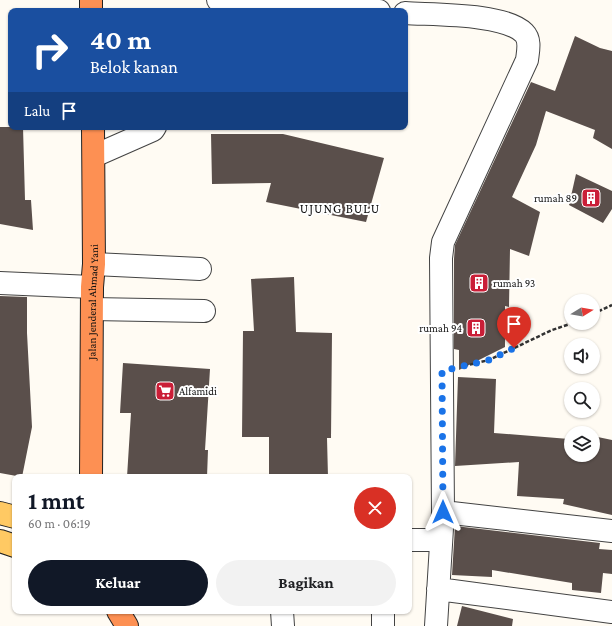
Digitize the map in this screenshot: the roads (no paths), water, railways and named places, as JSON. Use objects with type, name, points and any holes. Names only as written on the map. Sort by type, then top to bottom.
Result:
[{"type":"highway","name":"Jalan Jenderal Ahmad Yani","points":[[91,474],[92,287],[94,264],[93,130]]},
{"type":"highway","points":[[120,614],[127,626]]},
{"type":"main road","points":[[0,513],[12,516]]},
{"type":"main road","points":[[0,541],[12,545]]},
{"type":"street","points":[[218,0],[336,8]]},
{"type":"street","points":[[408,13],[490,19],[513,26],[524,33],[529,46],[527,60],[443,242],[441,258],[443,512],[436,626]]},
{"type":"street","points":[[94,156],[154,130]]},
{"type":"street","points":[[94,264],[200,269]]},
{"type":"street","points":[[0,283],[92,287]]},
{"type":"street","points":[[92,309],[204,311]]},
{"type":"street","points":[[443,512],[612,531]]},
{"type":"street","points":[[412,540],[441,540]]},
{"type":"street","points":[[438,589],[612,612]]},
{"type":"street","points":[[282,614],[283,626]]},
{"type":"street","points":[[383,614],[383,626]]},
{"type":"place","name":"rumah 89","points":[[591,198]]},
{"type":"place","name":"rumah 93","points":[[479,283]]},
{"type":"place","name":"rumah 94","points":[[476,328]]},
{"type":"place","name":"Alfamidi","points":[[165,391]]},
{"type":"district","name":"UJUNG BULU","points":[[340,208]]}]
